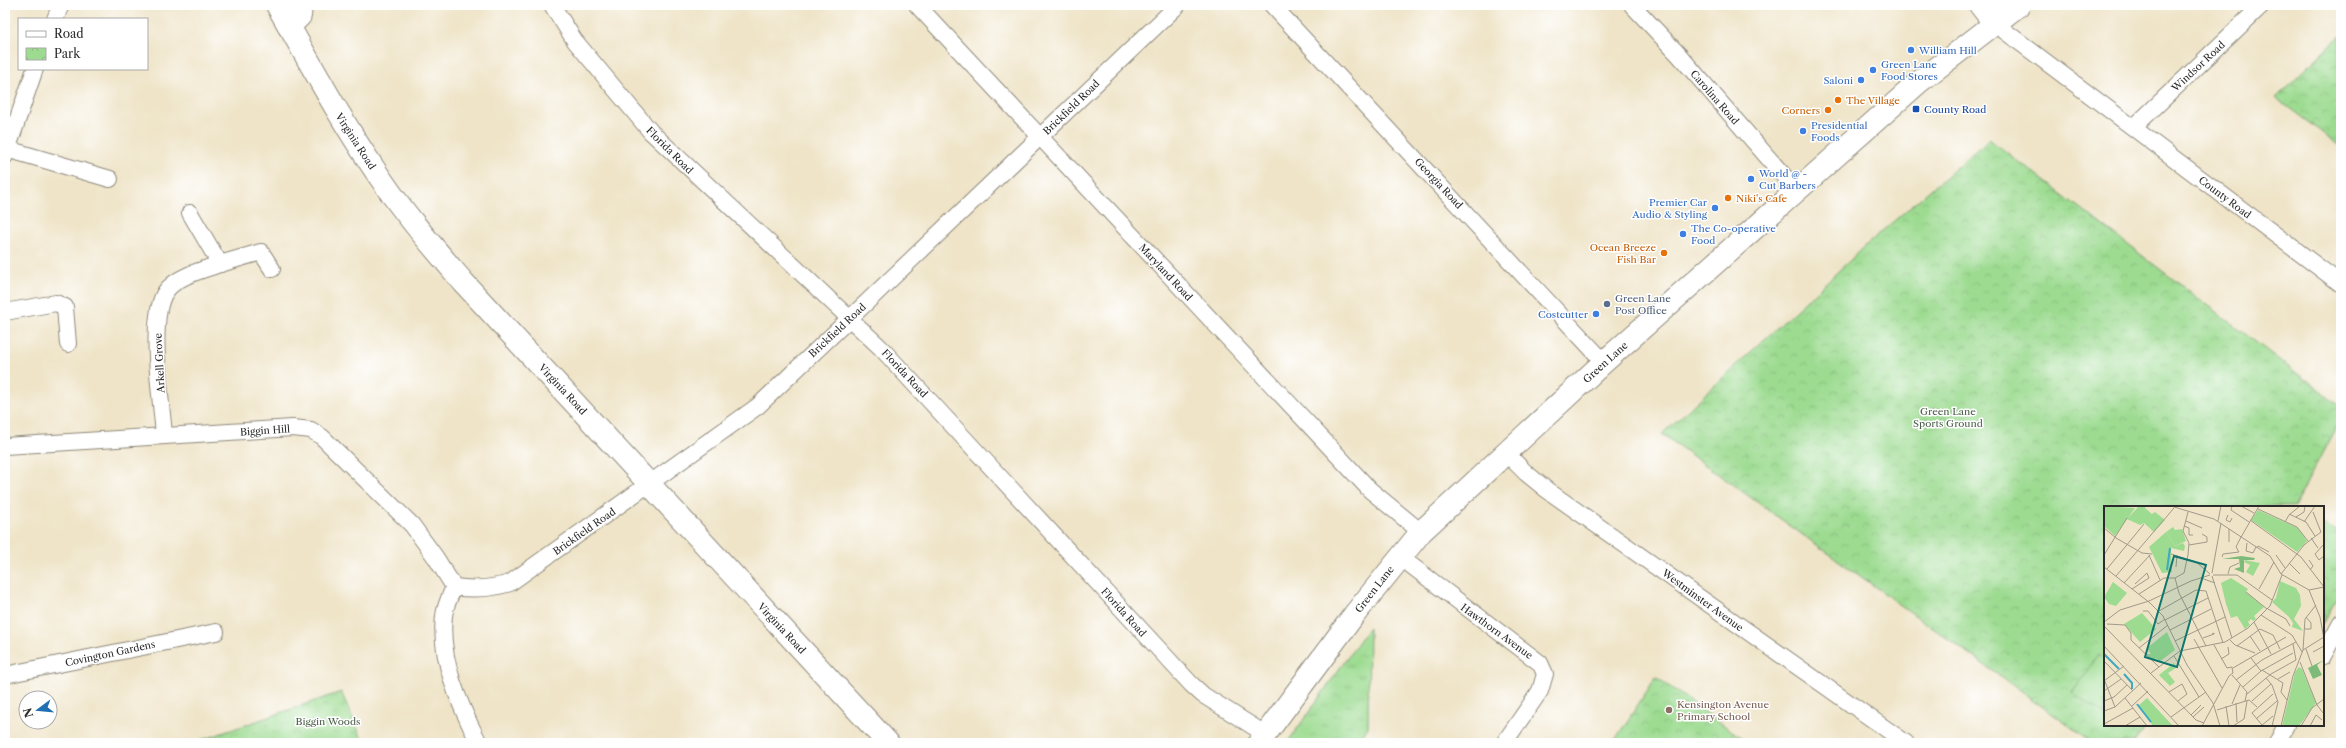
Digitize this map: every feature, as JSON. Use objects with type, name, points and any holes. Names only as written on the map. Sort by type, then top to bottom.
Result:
[{"type":"main road","name":"Virginia Road","points":[[276,5],[355,140],[382,181],[421,232],[464,283],[888,743]]},
{"type":"main road","points":[[289,27],[300,16],[301,5]]},
{"type":"main road","points":[[1980,5],[1994,23]]},
{"type":"main road","name":"Green Lane","points":[[1262,739],[1420,532],[1604,362],[1919,82],[2019,5]]},
{"type":"street","points":[[55,18],[61,5]]},
{"type":"street","name":"Florida Road","points":[[552,5],[575,41],[651,132],[851,317],[1191,684],[1262,739]]},
{"type":"street","name":"Maryland Road","points":[[917,5],[1370,490],[1420,532]]},
{"type":"street","name":"Brickfield Road","points":[[454,587],[473,590],[494,588],[510,583],[650,485],[758,406],[1178,5]]},
{"type":"street","name":"Georgia Road","points":[[1272,5],[1518,267],[1604,362]]},
{"type":"street","name":"Carolina Road","points":[[1632,5],[1679,55],[1796,191]]},
{"type":"street","name":"Windsor Road","points":[[2134,127],[2262,5]]},
{"type":"street","name":"County Road","points":[[1994,23],[2341,284]]},
{"type":"street","points":[[35,70],[6,152],[110,179]]},
{"type":"street","points":[[190,213],[220,264]]},
{"type":"street","name":"Arkell Grove","points":[[164,436],[157,337],[160,303],[166,291],[174,283],[220,264],[260,252],[272,269]]},
{"type":"street","points":[[5,312],[56,303],[65,307],[68,344]]},
{"type":"street","name":"Biggin Hill","points":[[5,446],[293,428],[311,430],[322,437],[412,525],[432,552],[454,587]]},
{"type":"street","name":"Westminster Avenue","points":[[1505,452],[1526,473],[1547,490],[1906,743]]},
{"type":"street","name":"Hawthorn Avenue","points":[[1400,557],[1462,606],[1532,656],[1543,668],[1544,683],[1540,691],[1504,743]]},
{"type":"street","points":[[454,587],[444,615],[447,658],[463,708],[479,743]]},
{"type":"street","points":[[2324,654],[2341,623]]},
{"type":"street","name":"Covington Gardens","points":[[5,675],[216,632]]},
{"type":"street","points":[[2277,743],[2286,726]]},
{"type":"green space","points":[[2341,35],[2341,147],[2276,98]]},
{"type":"green space","name":"Green Lane Sports Ground","points":[[1989,139],[2341,407],[2341,417],[2295,506],[2104,506],[2104,726],[2146,726],[2134,743],[2093,743],[1662,434],[1872,240]]},
{"type":"green space","points":[[2324,524],[2341,534],[2341,590],[2324,622]]},
{"type":"green space","points":[[1369,627],[1368,727],[1358,743],[1287,743]]},
{"type":"green space","points":[[2099,654],[2104,658],[2104,714],[2072,692]]},
{"type":"green space","name":"Kensington Avenue Primary School","points":[[1656,677],[1749,743],[1613,743]]},
{"type":"green space","name":"Biggin Woods","points":[[341,692],[364,743],[193,743]]},
{"type":"place","name":"William Hill","points":[[1911,50]]},
{"type":"place","name":"Green Lane Food Stores","points":[[1873,70]]},
{"type":"place","name":"Saloni","points":[[1861,80]]},
{"type":"place","name":"The Village","points":[[1838,100]]},
{"type":"place","name":"County Road","points":[[1916,109]]},
{"type":"place","name":"Corners","points":[[1828,110]]},
{"type":"place","name":"Presidential Foods","points":[[1803,131]]},
{"type":"place","name":"World @ - Cut Barbers","points":[[1751,179]]},
{"type":"place","name":"Niki's Cafe","points":[[1728,198]]},
{"type":"place","name":"Premier Car Audio & Styling","points":[[1715,208]]},
{"type":"place","name":"The Co-operative Food","points":[[1683,234]]},
{"type":"place","name":"Ocean Breeze Fish Bar","points":[[1664,253]]},
{"type":"place","name":"Green Lane Post Office","points":[[1607,304]]},
{"type":"place","name":"Costcutter","points":[[1596,314]]},
{"type":"place","name":"Kensington Avenue Primary School","points":[[1669,710]]}]
